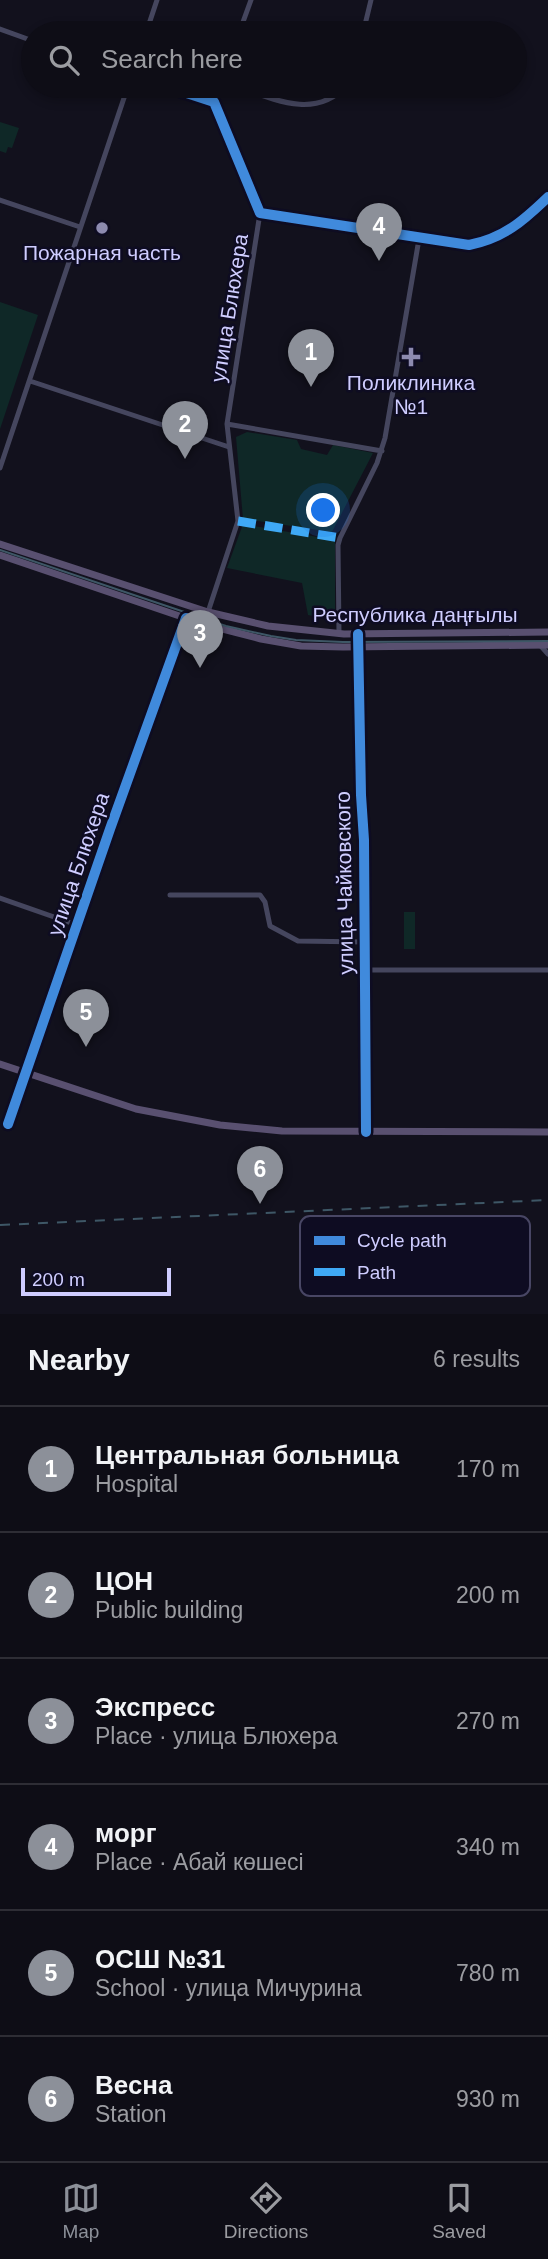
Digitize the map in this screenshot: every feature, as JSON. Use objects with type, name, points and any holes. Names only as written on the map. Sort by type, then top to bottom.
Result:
[{"type":"main road","name":"Республика даңғылы","points":[[0,544],[208,612],[268,626],[339,634],[548,632]]},
{"type":"main road","name":"Республика даңғылы","points":[[0,555],[186,618],[261,639],[302,646],[544,645]]},
{"type":"main road","points":[[0,1064],[136,1109],[207,1123],[282,1131],[548,1132]]},
{"type":"street","points":[[150,21],[157,0]]},
{"type":"street","points":[[243,21],[251,0]]},
{"type":"street","points":[[366,21],[371,0]]},
{"type":"street","points":[[0,29],[21,37]]},
{"type":"street","points":[[0,468],[124,98]]},
{"type":"street","points":[[202,98],[214,102]]},
{"type":"street","points":[[216,98],[214,102],[260,214],[469,245],[487,242],[509,231],[548,197]]},
{"type":"street","points":[[270,98],[307,106],[332,98]]},
{"type":"street","points":[[0,200],[80,227]]},
{"type":"street","name":"улица Блюхера","points":[[208,612],[237,521],[227,424],[260,214]]},
{"type":"street","points":[[339,634],[340,538],[382,451],[419,239]]},
{"type":"street","points":[[30,381],[229,447]]},
{"type":"street","points":[[227,424],[382,451]]},
{"type":"street","name":"улица Блюхера","points":[[8,1124],[186,618]]},
{"type":"street","name":"улица Чайковского","points":[[358,634],[364,840],[366,1132]]},
{"type":"street","points":[[544,645],[548,654]]},
{"type":"street","points":[[170,895],[260,895],[265,902],[270,926],[298,941],[365,942]]},
{"type":"street","points":[[0,898],[77,925]]},
{"type":"street","points":[[365,970],[548,970]]},
{"type":"green space","points":[[0,122],[19,128],[12,148],[8,147],[6,153],[0,151]]},
{"type":"green space","points":[[0,302],[38,315],[0,429]]},
{"type":"green space","points":[[247,432],[297,440],[301,449],[327,455],[333,445],[373,453],[332,532],[243,519],[236,437]]},
{"type":"green space","points":[[243,524],[335,540],[335,620],[308,615],[302,583],[227,568]]},
{"type":"green space","points":[[404,912],[415,912],[415,949],[404,949]]},
{"type":"tram line","points":[[0,550],[226,626],[271,636],[343,642],[548,641]]},
{"type":"railway","points":[[0,1225],[548,1200]]},
{"type":"marked path","points":[[238,521],[340,538]]},
{"type":"cycle path","points":[[202,98],[214,102],[260,213],[469,245],[503,233],[548,197]]},
{"type":"cycle path","points":[[8,1124],[186,618]]},
{"type":"cycle path","points":[[358,634],[364,840],[366,1132]]},
{"type":"place","name":"Пожарная часть","points":[[102,228]]},
{"type":"place","name":"морг","points":[[379,261]]},
{"type":"place","name":"Поликлиника №1","points":[[411,357]]},
{"type":"place","name":"Центральная больница","points":[[311,387]]},
{"type":"place","name":"ЦОН","points":[[185,459]]},
{"type":"place","name":"Экспресс","points":[[200,668]]},
{"type":"place","name":"ОСШ №31","points":[[86,1047]]},
{"type":"place","name":"Весна","points":[[260,1204]]}]
